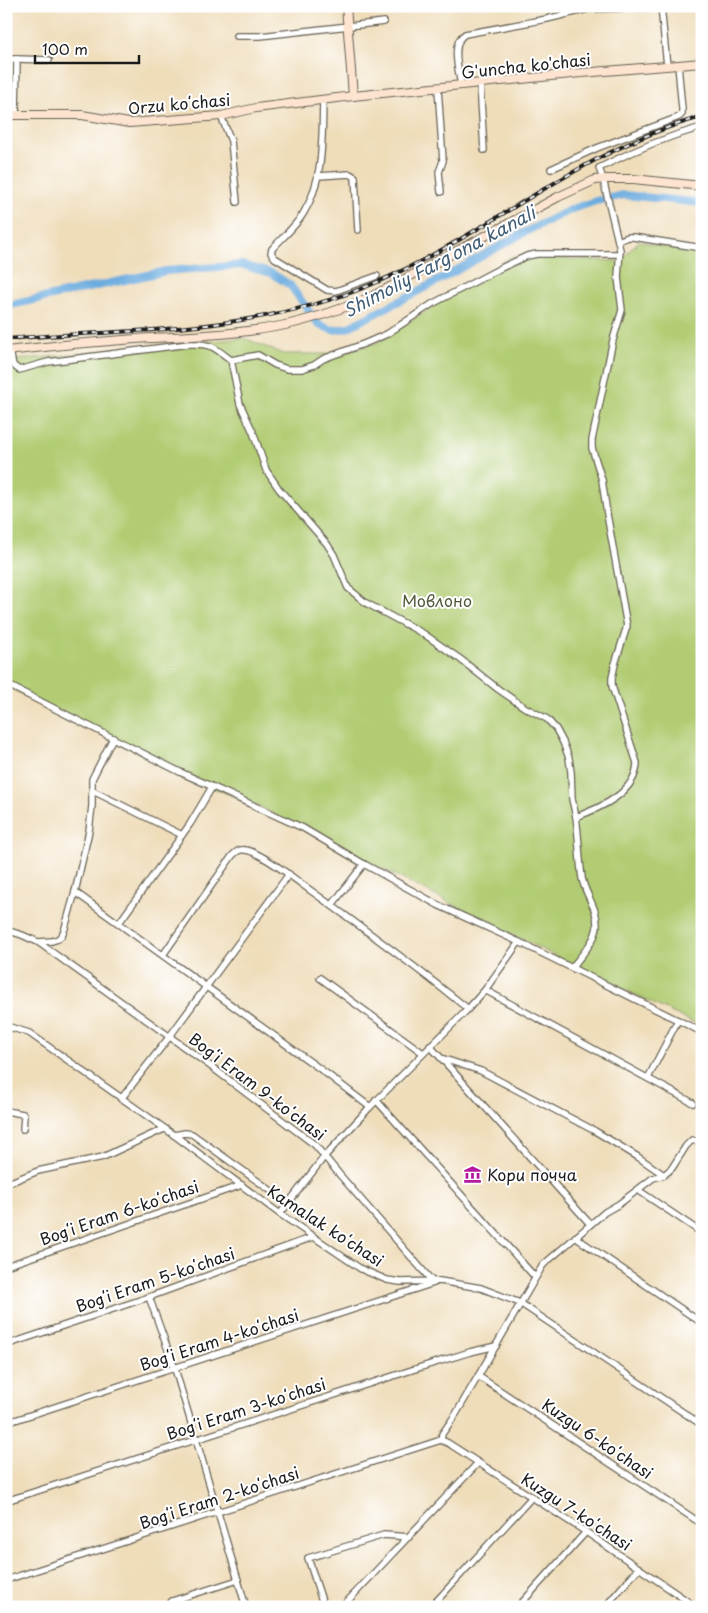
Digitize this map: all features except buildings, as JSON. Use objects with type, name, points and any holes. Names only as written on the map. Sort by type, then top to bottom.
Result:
[{"type":"street","points":[[346,6],[353,96]]},
{"type":"street","points":[[461,86],[457,47],[458,40],[465,34],[530,23],[588,9],[662,7],[667,66]]},
{"type":"street","points":[[237,36],[260,36],[384,22]]},
{"type":"street","points":[[6,59],[50,60]]},
{"type":"street","points":[[16,115],[17,59]]},
{"type":"street","name":"G'uncha ko'chasi","points":[[353,96],[702,63]]},
{"type":"street","points":[[552,169],[597,148],[679,118],[682,114],[682,109],[678,65]]},
{"type":"street","points":[[480,84],[484,150]]},
{"type":"street","points":[[438,88],[443,161],[439,172],[441,192]]},
{"type":"street","name":"Orzu koʻchasi","points":[[6,115],[82,115],[128,123],[221,116],[256,108],[353,96]]},
{"type":"street","points":[[323,100],[318,176],[312,198],[302,216],[272,249],[272,256],[327,290],[336,291],[377,276]]},
{"type":"street","points":[[221,116],[231,141],[237,202]]},
{"type":"street","points":[[576,817],[595,810],[628,787],[634,779],[637,763],[612,686],[615,664],[627,626],[606,514],[602,480],[592,448],[596,416],[613,340],[622,310],[618,277],[618,241],[599,168],[633,151],[678,133],[702,127]]},
{"type":"street","points":[[318,176],[350,174],[355,178],[358,230]]},
{"type":"street","points":[[572,968],[592,939],[597,924],[592,902],[582,879],[569,758],[556,729],[546,719],[498,689],[424,634],[366,603],[348,588],[334,555],[327,544],[279,489],[266,470],[253,432],[240,404],[231,360],[208,344],[196,344],[48,362],[19,370],[13,365],[8,351],[135,339],[186,337],[295,323],[349,306],[373,296],[558,196],[584,184],[633,180],[702,186]]},
{"type":"street","points":[[618,241],[633,237],[702,248]]},
{"type":"street","points":[[231,360],[258,355],[275,365],[287,369],[302,369],[387,334],[432,304],[527,256],[538,254],[619,254]]},
{"type":"street","points":[[6,684],[180,772],[303,828],[438,906],[519,942],[702,1032]]},
{"type":"street","points":[[38,942],[52,941],[62,935],[75,892],[89,831],[93,791],[91,785],[94,774],[113,738]]},
{"type":"street","points":[[119,923],[182,835],[212,787]]},
{"type":"street","points":[[93,791],[182,835]]},
{"type":"street","points":[[163,955],[232,856],[238,850],[246,850],[288,874],[332,905],[468,1009]]},
{"type":"street","points":[[332,905],[364,864]]},
{"type":"street","points":[[122,1099],[288,874]]},
{"type":"street","points":[[75,892],[370,1107]]},
{"type":"street","name":"Bogʻi Eram 9-koʻchasi","points":[[6,930],[38,942],[170,1036],[315,1145],[324,1157],[376,1100],[468,1009],[485,990],[519,942]]},
{"type":"street","points":[[320,978],[423,1053]]},
{"type":"street","points":[[485,990],[693,1103]]},
{"type":"street","points":[[648,1078],[678,1020]]},
{"type":"street","name":"Kamalak koʻchasi","points":[[6,1026],[28,1034],[174,1135],[280,1214],[361,1269],[387,1280],[400,1282],[440,1281],[481,1288],[520,1303],[702,1425]]},
{"type":"street","points":[[430,1046],[590,1224]]},
{"type":"street","points":[[441,1058],[453,1063],[470,1066],[505,1083],[595,1131],[664,1175]]},
{"type":"street","points":[[376,1100],[535,1276]]},
{"type":"street","points":[[6,1111],[23,1114],[23,1129]]},
{"type":"street","points":[[6,1184],[38,1171],[103,1157],[164,1129]]},
{"type":"street","points":[[174,1135],[192,1134],[270,1190]]},
{"type":"street","points":[[441,1440],[442,1434],[543,1265],[590,1224],[653,1178],[664,1175],[672,1168],[692,1140],[702,1143]]},
{"type":"street","points":[[280,1214],[324,1157],[432,1281]]},
{"type":"street","name":"Bogʻi Eram 6-koʻchasi","points":[[6,1266],[242,1185]]},
{"type":"street","points":[[638,1190],[702,1233]]},
{"type":"street","name":"Bogʻi Eram 5-koʻchasi","points":[[6,1344],[149,1296],[313,1237]]},
{"type":"street","points":[[575,1237],[702,1323]]},
{"type":"street","name":"Bogʻi Eram 4-koʻchasi","points":[[6,1423],[440,1281]]},
{"type":"street","points":[[149,1296],[175,1369],[246,1607]]},
{"type":"street","name":"Bogʻi Eram 3-koʻchasi","points":[[6,1500],[470,1352],[496,1346]]},
{"type":"street","name":"Kuzgu 6-koʻchasi","points":[[478,1376],[702,1524]]},
{"type":"street","name":"Kuzgu 7-koʻchasi","points":[[441,1440],[586,1532],[696,1607]]},
{"type":"street","name":"Bogʻi Eram 2-koʻchasi","points":[[6,1580],[441,1440]]},
{"type":"street","points":[[342,1607],[478,1463]]},
{"type":"street","points":[[431,1607],[532,1497]]},
{"type":"street","points":[[518,1607],[586,1532]]},
{"type":"street","points":[[324,1607],[308,1558],[384,1535],[408,1536]]},
{"type":"street","points":[[605,1607],[639,1568]]},
{"type":"street","points":[[167,1607],[172,1601],[238,1580]]},
{"type":"street","points":[[696,1607],[702,1601]]},
{"type":"green space","name":"Мовлоно","points":[[639,241],[681,251],[702,252],[702,1027],[577,967],[258,806],[196,781],[6,686],[6,361],[244,338],[283,354],[336,354],[376,343],[511,257],[619,261]]},
{"type":"waterway","name":"Shimoliy Fargʻona kanali","points":[[6,306],[166,271],[242,265],[271,273],[290,285],[319,325],[333,330],[347,328],[432,284],[527,231],[572,209],[624,195],[702,203]]},
{"type":"railway","points":[[6,339],[201,326],[266,316],[340,297],[416,264],[576,170],[617,149],[659,131],[702,117]]},
{"type":"place","name":"Кори почча","points":[[473,1174]]}]
